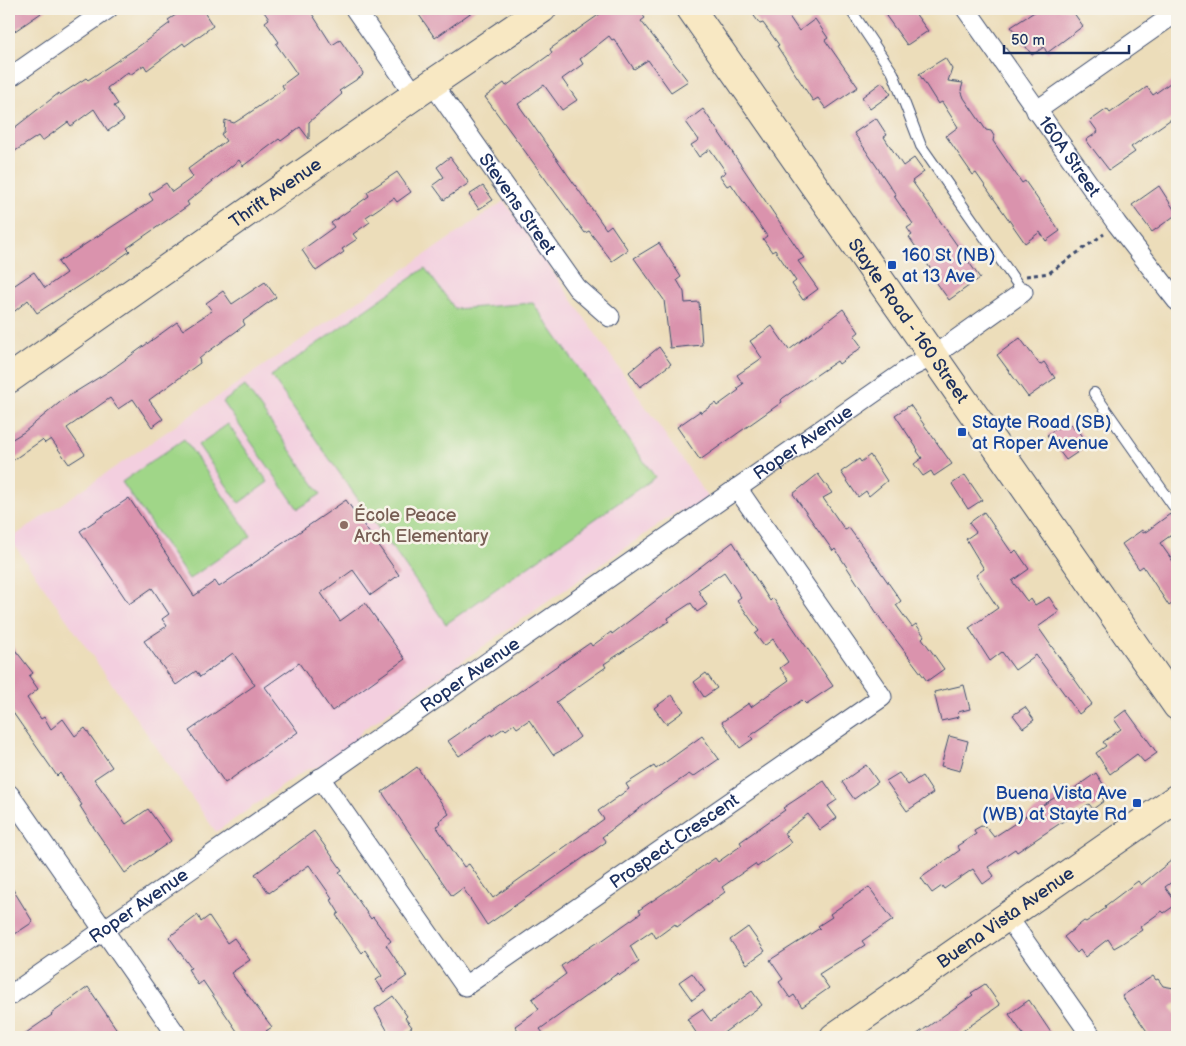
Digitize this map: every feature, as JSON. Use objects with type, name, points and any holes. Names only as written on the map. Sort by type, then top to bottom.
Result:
[{"type":"street","points":[[9,78],[108,9]]},
{"type":"street","name":"Stevens Street","points":[[355,9],[424,89],[576,288],[610,317]]},
{"type":"street","name":"Thrift Avenue","points":[[9,379],[424,89],[542,9]]},
{"type":"street","name":"Stayte Road - 160 Street","points":[[691,9],[1177,706]]},
{"type":"street","name":"160A Street","points":[[966,9],[1117,224],[1176,295]]},
{"type":"street","points":[[1036,111],[1177,12]]},
{"type":"street","name":"Roper Avenue","points":[[9,996],[911,367],[933,356],[1022,286]]},
{"type":"street","name":"Prospect Crescent","points":[[320,778],[465,986],[874,703],[882,697],[737,488]]},
{"type":"street","points":[[9,794],[178,1037]]},
{"type":"street","name":"Buena Vista Avenue","points":[[834,1037],[1177,798]]},
{"type":"street","points":[[1006,916],[1092,1037]]},
{"type":"lane","points":[[850,9],[893,73],[921,146],[1022,286]]},
{"type":"lane","points":[[1094,393],[1177,511]]},
{"type":"path","points":[[1022,286],[1029,274],[1049,273],[1110,229]]},
{"type":"shaded area","name":"École Peace Arch Elementary","points":[[504,201],[708,497],[692,508],[677,512],[363,730],[348,749],[322,766],[307,769],[216,832],[10,539]]},
{"type":"green space","points":[[425,268],[455,309],[533,303],[655,477],[446,624],[271,376]]},
{"type":"green space","points":[[245,386],[321,494],[298,509],[223,402]]},
{"type":"green space","points":[[228,424],[268,482],[239,503],[198,445]]},
{"type":"green space","points":[[184,439],[251,536],[189,579],[122,482]]},
{"type":"building","points":[[9,9],[47,9],[9,35]]},
{"type":"building","points":[[185,9],[202,9],[213,26],[185,46],[183,43],[147,70],[144,65],[130,75],[128,72],[107,88],[118,104],[114,106],[124,120],[108,131],[94,109],[71,126],[68,122],[42,141],[38,136],[9,155],[9,132],[59,93],[60,95],[86,78],[88,80],[135,49],[170,23],[168,20]]},
{"type":"building","points":[[262,9],[309,9],[332,45],[340,40],[363,73],[362,76],[339,91],[342,94],[309,122],[309,139],[300,127],[281,141],[279,139],[243,166],[239,160],[187,202],[189,205],[127,248],[130,251],[100,272],[37,313],[28,300],[9,316],[9,289],[34,272],[45,288],[66,273],[58,262],[153,200],[149,194],[166,183],[172,192],[193,177],[188,169],[226,141],[221,134],[224,132],[225,120],[234,123],[242,118],[284,89],[282,85],[297,74],[276,44],[279,42],[265,22],[269,19]]},
{"type":"building","points":[[415,9],[476,9],[435,38]]},
{"type":"building","points":[[607,9],[638,9],[645,18],[641,21],[688,81],[671,92],[648,60],[634,69],[614,39],[612,40],[609,36],[580,59],[583,64],[562,79],[577,100],[562,110],[544,85],[518,104],[606,229],[611,225],[628,250],[612,261],[589,231],[585,233],[485,97],[504,83],[506,86],[552,53],[550,49]]},
{"type":"building","points":[[749,9],[784,9],[799,31],[815,19],[828,38],[825,40],[858,87],[826,109],[818,98],[813,101],[777,46],[779,45],[763,23],[760,24]]},
{"type":"building","points":[[896,9],[912,9],[928,31],[907,45],[886,16]]},
{"type":"building","points":[[1039,9],[1071,9],[1083,26],[1047,53],[1044,47],[1032,55],[1011,27]]},
{"type":"building","points":[[945,58],[952,69],[948,81],[963,83],[961,90],[964,98],[986,130],[991,131],[994,136],[993,141],[1022,183],[1025,181],[1060,231],[1046,241],[1040,232],[1025,243],[976,173],[973,175],[946,136],[958,127],[942,102],[938,104],[919,74]]},
{"type":"building","points":[[1177,78],[1177,115],[1131,147],[1135,152],[1109,170],[1086,140],[1098,132],[1090,121],[1107,109],[1110,113],[1147,87],[1153,95]]},
{"type":"building","points":[[882,82],[891,94],[870,109],[862,97]]},
{"type":"building","points":[[703,109],[804,258],[798,261],[818,289],[803,300],[792,284],[796,281],[775,250],[772,252],[763,239],[767,236],[731,184],[727,186],[720,176],[726,172],[710,149],[699,157],[691,145],[699,140],[686,122]]},
{"type":"building","points":[[876,118],[887,135],[884,137],[903,166],[914,158],[924,172],[912,181],[980,278],[949,300],[929,272],[930,268],[909,237],[912,235],[907,228],[913,224],[894,196],[896,195],[854,133]]},
{"type":"building","points":[[450,157],[469,183],[444,200],[433,185],[444,177],[437,167]]},
{"type":"building","points":[[397,172],[411,192],[397,202],[394,198],[366,217],[370,222],[353,234],[357,239],[342,249],[344,252],[316,271],[302,250],[334,227],[331,223],[369,196],[367,192]]},
{"type":"building","points":[[483,186],[493,200],[479,209],[469,195]]},
{"type":"building","points":[[1159,186],[1177,214],[1152,232],[1132,205]]},
{"type":"building","points":[[659,243],[681,277],[677,280],[684,292],[685,303],[699,302],[702,345],[670,348],[664,300],[634,258]]},
{"type":"building","points":[[265,282],[276,297],[243,321],[245,325],[199,359],[200,363],[149,400],[163,419],[152,427],[133,399],[118,409],[110,398],[67,428],[85,454],[69,464],[51,439],[45,443],[42,440],[9,463],[9,441],[24,432],[64,399],[111,370],[177,322],[183,330],[212,311],[206,303],[223,291],[232,304]]},
{"type":"building","points":[[843,309],[859,332],[854,336],[862,347],[839,364],[837,361],[783,398],[782,402],[700,460],[677,427],[715,403],[717,406],[739,390],[737,388],[743,384],[737,375],[762,358],[750,341],[772,326],[789,350]]},
{"type":"building","points":[[1020,338],[1040,365],[1044,362],[1055,378],[1028,397],[997,355]]},
{"type":"building","points":[[659,347],[671,364],[640,387],[629,372]]},
{"type":"building","points":[[910,405],[952,464],[934,476],[931,471],[923,476],[914,464],[922,458],[895,415]]},
{"type":"building","points":[[1066,422],[1068,426],[1071,424],[1074,429],[1076,427],[1084,438],[1079,442],[1084,448],[1066,460],[1047,435]]},
{"type":"building","points":[[870,455],[887,481],[869,496],[866,491],[858,497],[841,472],[859,459],[861,462]]},
{"type":"building","points":[[818,474],[832,493],[823,498],[845,530],[849,528],[868,554],[901,601],[896,605],[912,627],[916,624],[924,636],[922,638],[944,669],[927,681],[884,624],[835,549],[833,551],[793,494]]},
{"type":"building","points":[[965,475],[982,500],[968,509],[952,484]]},
{"type":"building","points":[[129,498],[194,596],[215,581],[219,587],[346,500],[399,575],[371,595],[353,570],[321,593],[340,621],[365,603],[405,659],[332,711],[299,663],[265,687],[298,732],[225,783],[189,731],[255,685],[233,653],[200,677],[196,671],[176,685],[144,641],[167,626],[162,619],[169,614],[152,588],[129,604],[80,531]]},
{"type":"building","points":[[984,512],[1010,550],[1013,553],[1016,550],[1029,569],[1012,581],[1027,601],[1031,599],[1035,605],[1049,597],[1059,612],[1038,627],[1092,704],[1079,714],[1036,655],[1015,670],[1002,652],[990,661],[969,628],[998,608],[976,575],[984,569],[966,539],[976,532],[969,523]]},
{"type":"building","points":[[1170,514],[1177,522],[1177,531],[1160,543],[1177,567],[1177,600],[1169,606],[1143,566],[1139,569],[1122,544],[1142,530],[1143,533],[1147,531]]},
{"type":"building","points":[[733,542],[770,601],[773,598],[833,686],[806,704],[802,700],[750,736],[753,739],[740,748],[722,722],[749,703],[751,707],[789,680],[780,668],[788,662],[773,639],[764,646],[755,634],[759,631],[737,600],[741,597],[724,572],[698,590],[707,605],[697,612],[691,603],[668,618],[669,621],[604,664],[606,667],[556,702],[580,737],[566,748],[553,755],[529,720],[517,728],[514,724],[506,730],[504,728],[492,736],[491,734],[459,756],[448,741],[590,643],[592,646],[611,632],[612,634]]},
{"type":"building","points":[[9,642],[33,673],[29,676],[38,689],[27,698],[41,719],[44,717],[51,729],[63,719],[75,736],[85,728],[112,767],[94,779],[126,824],[148,809],[171,841],[125,873],[92,825],[80,806],[82,805],[60,773],[57,776],[9,707]]},
{"type":"building","points":[[706,673],[717,688],[704,697],[694,682]]},
{"type":"building","points":[[964,685],[970,709],[958,712],[959,717],[941,721],[934,692]]},
{"type":"building","points":[[672,695],[684,711],[666,724],[654,708]]},
{"type":"building","points":[[1025,707],[1034,720],[1023,728],[1013,715]]},
{"type":"building","points":[[1126,710],[1157,753],[1144,762],[1137,754],[1110,774],[1096,753],[1106,746],[1103,742],[1121,729],[1114,719]]},
{"type":"building","points":[[702,736],[719,759],[693,777],[689,774],[652,799],[602,837],[606,842],[487,925],[463,888],[452,896],[382,792],[417,767],[449,814],[439,821],[440,824],[436,826],[464,867],[469,864],[493,898],[604,819],[598,811],[629,789],[626,784],[654,766],[656,769]]},
{"type":"building","points":[[949,736],[968,741],[960,771],[941,766]]},
{"type":"building","points":[[866,765],[878,782],[854,799],[842,782]]},
{"type":"building","points":[[899,773],[908,785],[922,776],[933,793],[907,811],[886,781]]},
{"type":"building","points":[[1096,773],[1107,790],[1100,795],[1104,801],[1093,809],[1089,804],[1017,852],[1015,849],[988,867],[994,876],[983,884],[973,869],[944,889],[942,886],[932,893],[921,878],[960,850],[957,846],[976,834],[974,830],[981,826],[986,827],[994,837],[1057,796],[1059,799]]},
{"type":"building","points":[[824,781],[837,800],[828,806],[837,818],[820,830],[808,814],[784,833],[791,843],[757,867],[755,864],[722,887],[725,892],[677,927],[675,924],[656,938],[652,931],[630,946],[639,962],[620,975],[618,973],[540,1029],[546,1037],[523,1037],[515,1026],[539,1009],[532,999],[566,974],[561,966],[600,942],[641,913],[639,910],[715,858],[718,862],[742,845],[740,842],[785,810],[783,808]]},
{"type":"building","points":[[314,831],[342,870],[339,872],[371,919],[373,917],[391,941],[386,945],[407,976],[384,992],[376,980],[382,976],[365,950],[362,953],[336,915],[339,913],[331,900],[333,899],[309,865],[269,893],[255,874]]},
{"type":"building","points":[[1177,856],[1177,878],[1165,887],[1177,904],[1164,913],[1162,911],[1140,927],[1142,930],[1114,948],[1108,939],[1085,957],[1080,950],[1077,953],[1064,937],[1084,921],[1086,922],[1106,908],[1105,906],[1138,881],[1141,885]]},
{"type":"building","points":[[9,883],[33,922],[15,934],[9,924]]},
{"type":"building","points":[[869,887],[893,920],[862,941],[865,945],[819,974],[829,988],[802,1007],[794,995],[790,998],[779,982],[783,979],[770,960],[820,928],[818,926],[832,917],[830,914]]},
{"type":"building","points":[[198,915],[201,922],[209,916],[227,943],[234,938],[250,960],[231,973],[272,1027],[266,1031],[271,1037],[241,1037],[203,981],[198,985],[188,969],[191,968],[169,937]]},
{"type":"building","points":[[748,927],[765,951],[747,964],[730,940]]},
{"type":"building","points":[[692,973],[705,991],[692,1000],[679,982]]},
{"type":"building","points":[[1153,976],[1163,986],[1174,988],[1177,993],[1177,1002],[1171,1007],[1177,1016],[1177,1037],[1151,1037],[1122,996]]},
{"type":"building","points":[[985,984],[1000,1005],[954,1037],[913,1037],[973,995],[971,993]]},
{"type":"building","points":[[88,987],[122,1037],[20,1037],[52,1015]]},
{"type":"building","points":[[752,991],[762,1005],[718,1037],[699,1037],[687,1019],[702,1009],[711,1021]]},
{"type":"building","points":[[393,996],[412,1027],[397,1037],[391,1037],[375,1009]]},
{"type":"building","points":[[1029,1000],[1054,1037],[1025,1037],[1009,1014]]},
{"type":"place","name":"160 St (NB) at 13 Ave","points":[[892,265]]},
{"type":"place","name":"Stayte Road (SB) at Roper Avenue","points":[[962,432]]},
{"type":"place","name":"École Peace Arch Elementary","points":[[344,525]]},
{"type":"place","name":"Buena Vista Ave (WB) at Stayte Rd","points":[[1137,803]]}]
